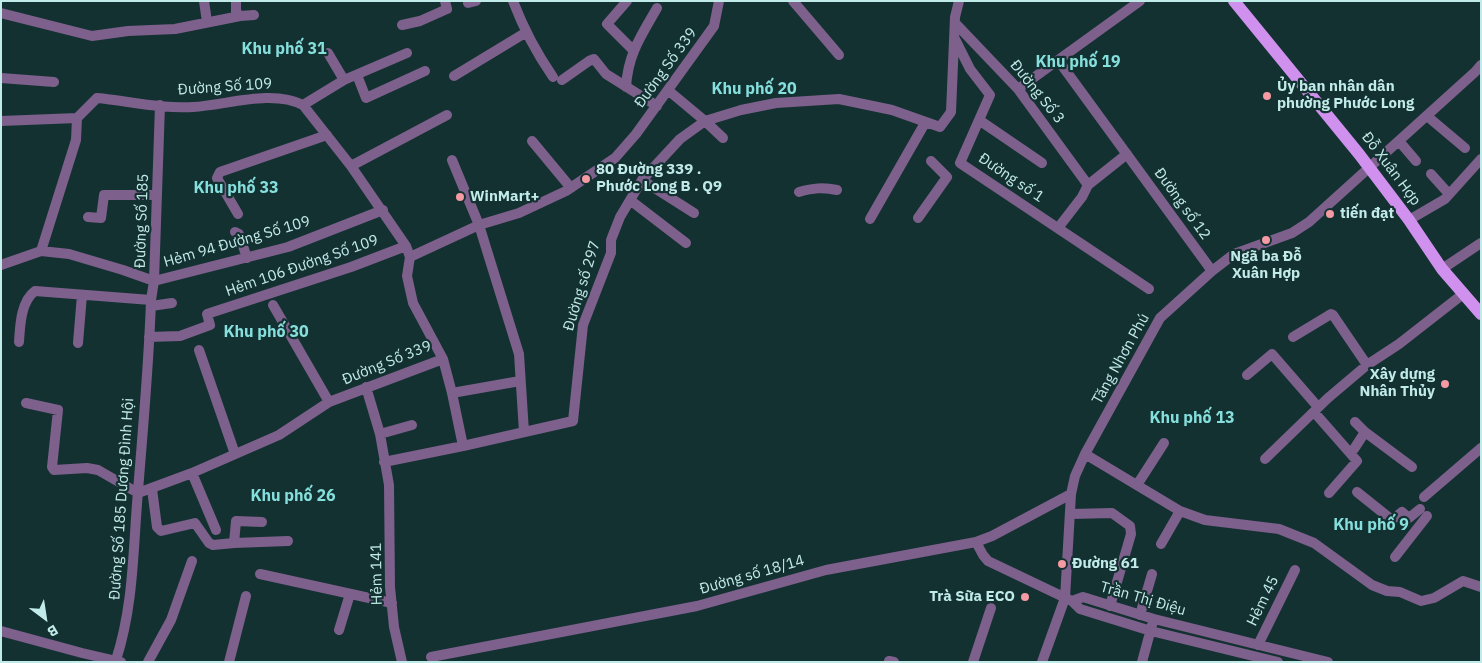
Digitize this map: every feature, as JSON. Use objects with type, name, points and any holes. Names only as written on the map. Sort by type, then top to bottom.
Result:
[{"type":"main road","name":"Đỗ Xuân Hợp","points":[[1234,1],[1370,168],[1409,220],[1442,269],[1481,314]]},
{"type":"street","points":[[204,1],[207,22]]},
{"type":"street","points":[[236,1],[236,12],[240,16]]},
{"type":"street","points":[[402,25],[420,21],[447,9],[445,1]]},
{"type":"street","points":[[513,1],[534,50],[558,79],[594,59],[606,74],[657,106]]},
{"type":"street","points":[[627,1],[607,24],[633,50]]},
{"type":"street","name":"Đường Số 339","points":[[138,493],[192,473],[279,435],[330,402],[444,359],[413,303],[407,276],[410,257],[479,225],[519,213],[572,188],[615,158],[657,106],[714,26],[719,1]]},
{"type":"street","points":[[793,1],[839,55]]},
{"type":"street","points":[[705,121],[740,110],[776,104],[839,99],[892,110],[940,128],[951,112],[955,17],[959,1]]},
{"type":"street","points":[[1018,88],[1140,1]]},
{"type":"street","points":[[626,87],[627,72],[633,50],[657,8]]},
{"type":"street","points":[[1,13],[92,36],[128,31],[175,29],[254,15]]},
{"type":"street","name":"Đường Số 3","points":[[956,24],[1018,88],[1088,185]]},
{"type":"street","points":[[454,76],[525,32]]},
{"type":"street","name":"Đường số 1","points":[[954,38],[970,69],[990,96],[960,163],[1149,289]]},
{"type":"street","points":[[328,53],[344,80]]},
{"type":"street","points":[[407,53],[344,80],[303,105],[383,210],[406,246],[410,257]]},
{"type":"street","points":[[1058,60],[1128,154],[1088,185],[1082,197],[1058,228]]},
{"type":"street","name":"Tăng Nhơn Phú","points":[[1042,662],[1068,599],[1071,494],[1075,476],[1085,454],[1160,318],[1212,271],[1234,254],[1292,233],[1309,222],[1481,65]]},
{"type":"street","points":[[357,75],[366,98],[425,71]]},
{"type":"street","points":[[1,78],[54,82]]},
{"type":"street","points":[[668,90],[723,138]]},
{"type":"street","name":"Đường Số 109","points":[[77,118],[97,98],[192,107],[280,98],[292,100],[303,105]]},
{"type":"street","name":"Đường Số 185","points":[[149,338],[154,281],[160,105]]},
{"type":"street","points":[[351,166],[447,115]]},
{"type":"street","points":[[1427,116],[1465,148]]},
{"type":"street","points":[[1,121],[77,118],[76,140],[41,251]]},
{"type":"street","points":[[979,120],[1042,163]]},
{"type":"street","name":"Đường số 297","points":[[384,462],[573,421],[583,325],[611,253],[611,240],[620,218],[642,180],[680,140],[705,121]]},
{"type":"street","points":[[870,219],[925,122]]},
{"type":"street","points":[[238,214],[217,178],[220,172],[327,135]]},
{"type":"street","points":[[532,141],[572,188]]},
{"type":"street","points":[[1399,141],[1416,162]]},
{"type":"street","name":"Đường số 12","points":[[1128,154],[1212,271]]},
{"type":"street","points":[[1409,220],[1445,199],[1481,159]]},
{"type":"street","points":[[452,160],[479,225],[519,354],[524,432]]},
{"type":"street","points":[[918,218],[947,177],[930,161]]},
{"type":"street","points":[[1431,174],[1449,194]]},
{"type":"street","points":[[642,180],[694,213]]},
{"type":"street","points":[[799,192],[823,187],[837,190]]},
{"type":"street","points":[[88,217],[102,218],[104,195],[157,195]]},
{"type":"street","points":[[630,200],[686,243]]},
{"type":"street","name":"Hẻm 94 Đường Số 109","points":[[154,281],[288,247],[383,210]]},
{"type":"street","points":[[235,232],[239,234],[247,258]]},
{"type":"street","points":[[1442,269],[1481,243]]},
{"type":"street","name":"Hẻm 106 Đường Số 109","points":[[149,338],[180,336],[210,325],[207,314],[351,267],[406,246]]},
{"type":"street","points":[[1,266],[41,251],[69,254],[154,281]]},
{"type":"street","points":[[19,342],[21,317],[30,295],[35,291],[151,303],[172,303]]},
{"type":"street","points":[[1265,459],[1316,410],[1368,365],[1400,344],[1463,294]]},
{"type":"street","points":[[78,343],[82,295]]},
{"type":"street","points":[[273,305],[330,402]]},
{"type":"street","points":[[1293,337],[1331,314],[1368,365]]},
{"type":"street","name":"Đường Số 185 Dương Đình Hội","points":[[119,661],[129,608],[149,338]]},
{"type":"street","points":[[199,350],[235,454]]},
{"type":"street","points":[[1246,375],[1272,354],[1357,461],[1329,493]]},
{"type":"street","points":[[444,359],[463,446]]},
{"type":"street","points":[[452,393],[520,381]]},
{"type":"street","name":"Hẻm 141","points":[[366,387],[380,434],[389,485],[392,603],[394,627],[402,662]]},
{"type":"street","points":[[26,403],[58,410],[52,467],[54,470],[86,468],[98,470],[138,493]]},
{"type":"street","points":[[1355,422],[1365,432],[1412,467]]},
{"type":"street","points":[[380,434],[412,425]]},
{"type":"street","points":[[1354,449],[1365,432]]},
{"type":"street","points":[[1137,485],[1164,443]]},
{"type":"street","points":[[1424,497],[1481,448]]},
{"type":"street","points":[[1085,454],[1180,511],[1205,520],[1280,529],[1314,543],[1372,585],[1387,591],[1400,592],[1421,600],[1434,598],[1463,581],[1481,587]]},
{"type":"street","points":[[192,473],[216,530]]},
{"type":"street","points":[[152,489],[159,530],[164,531],[195,522],[209,543],[213,545],[288,541]]},
{"type":"street","points":[[1357,492],[1392,520],[1402,512],[1409,518],[1424,512],[1395,557]]},
{"type":"street","name":"Đường số 18/14","points":[[430,657],[697,606],[826,570],[976,542],[992,536],[1071,494]]},
{"type":"street","points":[[1162,544],[1180,511]]},
{"type":"street","points":[[1071,514],[1112,513],[1128,522],[1131,527],[1131,534],[1110,606]]},
{"type":"street","points":[[234,543],[236,521],[262,522]]},
{"type":"street","points":[[976,542],[988,561],[1068,599]]},
{"type":"street","points":[[148,662],[171,620],[192,561]]},
{"type":"street","name":"Hẻm 45","points":[[1258,645],[1295,570]]},
{"type":"street","points":[[260,574],[392,603]]},
{"type":"street","points":[[1140,615],[1152,574]]},
{"type":"street","points":[[339,630],[350,594]]},
{"type":"street","points":[[230,662],[246,596]]},
{"type":"street","name":"Trần Thị Điệu","points":[[1068,599],[1083,597],[1154,619],[1328,662]]},
{"type":"street","name":"Trần Thị Điệu","points":[[1068,599],[1080,609],[1151,631],[1278,662]]},
{"type":"street","points":[[974,662],[991,608]]},
{"type":"street","points":[[1142,662],[1154,619]]},
{"type":"street","points":[[4,631],[81,657],[119,661]]},
{"type":"place","name":"Ủy ban nhân dân phường Phước Long","points":[[1267,96]]},
{"type":"place","name":"80 Đường 339 . Phước Long B . Q9","points":[[586,179]]},
{"type":"place","name":"WinMart+","points":[[460,197]]},
{"type":"place","name":"tiến đạt","points":[[1330,214]]},
{"type":"place","name":"Ngã ba Đỗ Xuân Hợp","points":[[1266,240]]},
{"type":"place","name":"Xây dựng Nhân Thủy","points":[[1445,384]]},
{"type":"place","name":"Đường 61","points":[[1062,564]]},
{"type":"place","name":"Trà Sữa ECO","points":[[1025,597]]},
{"type":"district","name":"Khu phố 31","points":[[284,49]]},
{"type":"district","name":"Khu phố 19","points":[[1078,62]]},
{"type":"district","name":"Khu phố 20","points":[[754,89]]},
{"type":"district","name":"Khu phố 33","points":[[236,188]]},
{"type":"district","name":"Khu phố 30","points":[[266,332]]},
{"type":"district","name":"Khu phố 13","points":[[1192,418]]},
{"type":"district","name":"Khu phố 26","points":[[293,496]]},
{"type":"district","name":"Khu phố 9","points":[[1371,525]]}]
